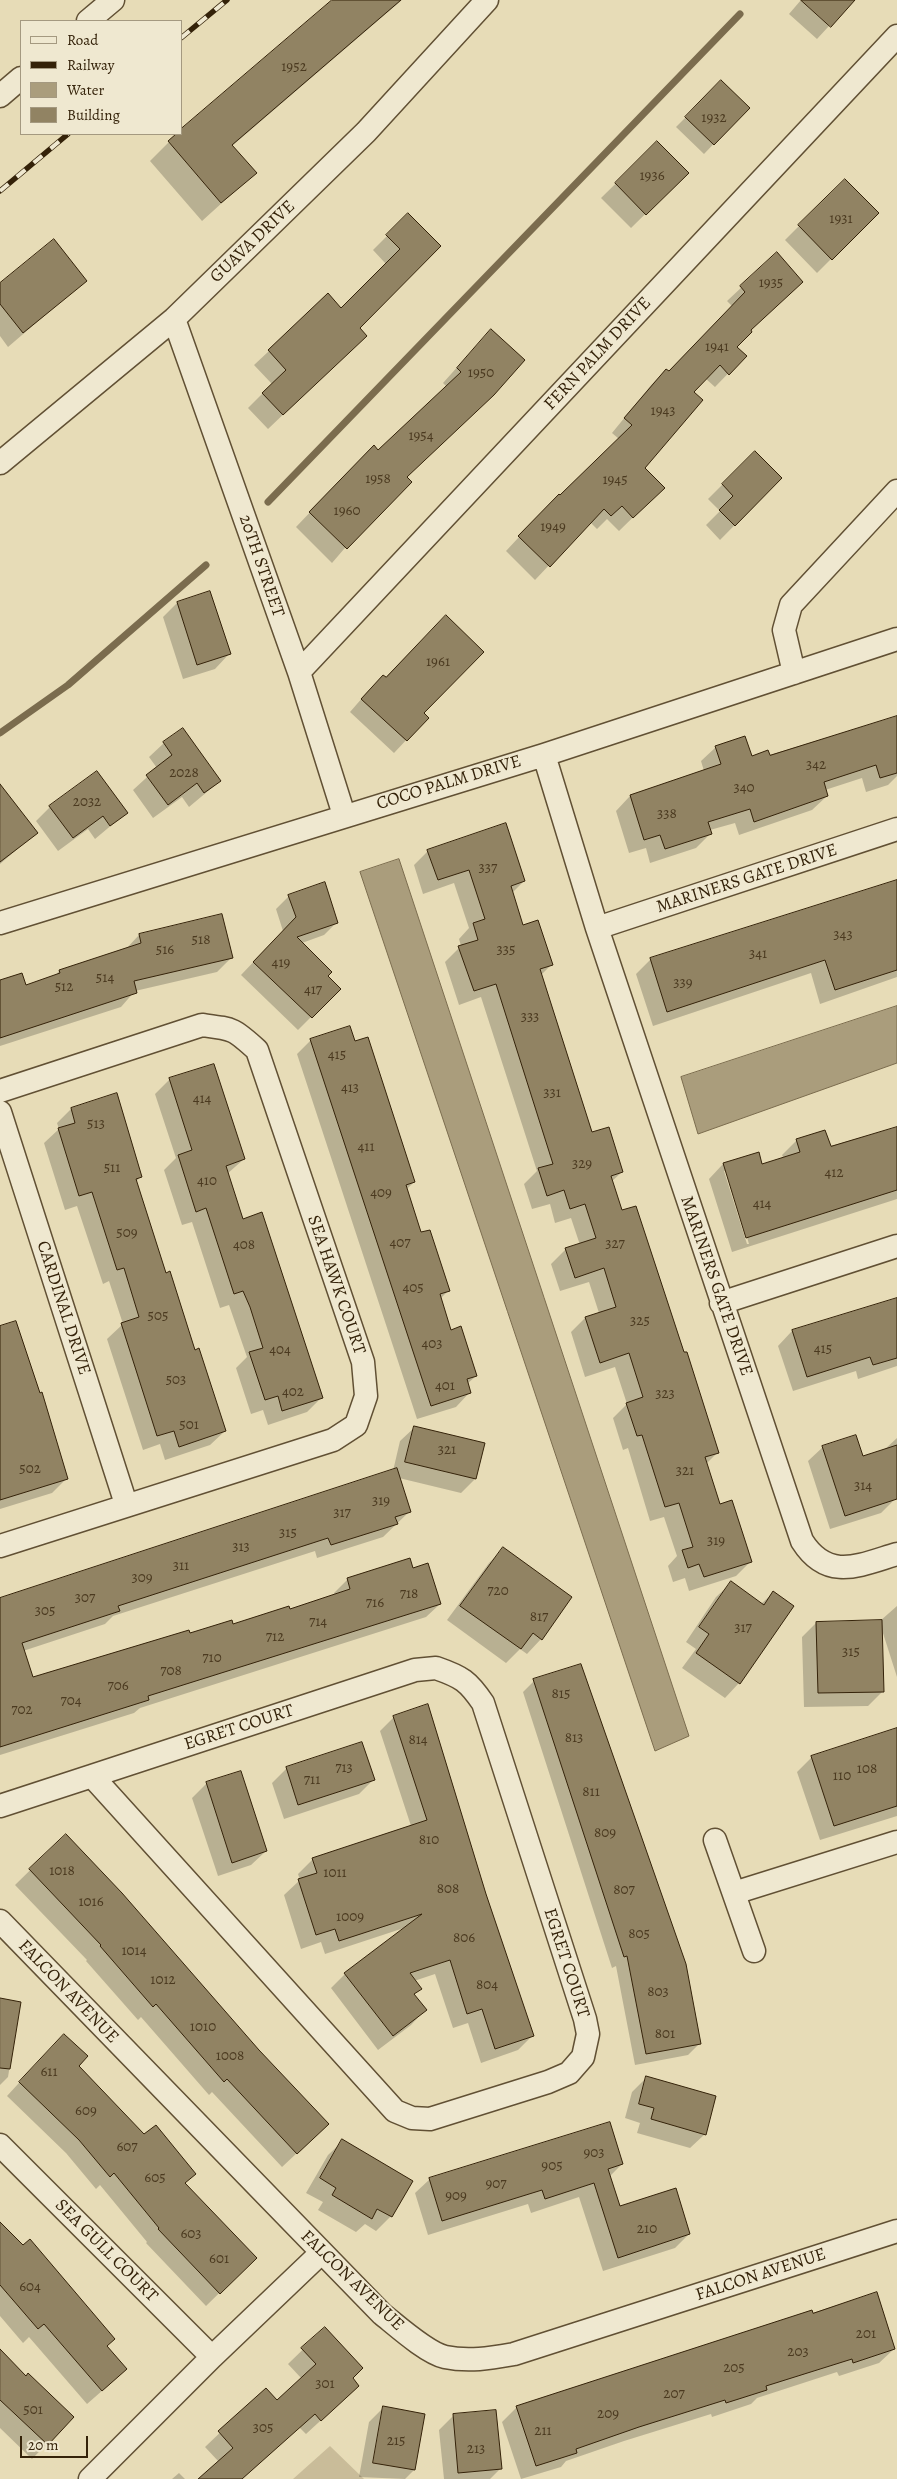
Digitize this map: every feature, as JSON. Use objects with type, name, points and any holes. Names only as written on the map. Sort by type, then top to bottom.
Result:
[{"type":"street","points":[[89,20],[113,0]]},
{"type":"street","name":"GUAVA DRIVE","points":[[0,463],[174,319],[366,132],[487,0]]},
{"type":"street","name":"FERN PALM DRIVE","points":[[299,672],[897,36]]},
{"type":"street","points":[[0,96],[20,79]]},
{"type":"street","name":"20TH STREET","points":[[174,319],[299,672],[344,815]]},
{"type":"street","points":[[794,672],[784,630],[790,605],[897,491]]},
{"type":"street","name":"COCO PALM DRIVE","points":[[0,923],[344,815],[544,755],[897,639]]},
{"type":"street","name":"MARINERS GATE DRIVE","points":[[544,755],[597,928],[802,1542],[809,1552],[829,1566],[840,1568],[851,1567],[897,1554]]},
{"type":"street","name":"MARINERS GATE DRIVE","points":[[597,928],[897,829]]},
{"type":"street","name":"SEA HAWK COURT","points":[[0,1091],[202,1025],[232,1029],[240,1034],[257,1050],[363,1362],[366,1396],[356,1425],[333,1440],[126,1504],[0,1546]]},
{"type":"street","name":"CARDINAL DRIVE","points":[[0,1112],[126,1504]]},
{"type":"street","points":[[721,1303],[897,1246]]},
{"type":"street","name":"EGRET COURT","points":[[0,1806],[415,1670],[436,1668],[460,1676],[470,1685],[482,1703],[576,1991],[588,2034],[583,2057],[569,2073],[555,2079],[452,2113],[430,2119],[412,2118],[395,2111],[92,1776]]},
{"type":"street","points":[[715,1840],[754,1952]]},
{"type":"street","points":[[734,1893],[897,1842]]},
{"type":"street","name":"FALCON AVENUE","points":[[0,1922],[382,2314],[411,2338],[443,2357],[480,2360],[514,2354],[897,2231]]},
{"type":"street","name":"SEA GULL COURT","points":[[0,2145],[212,2357]]},
{"type":"street","points":[[90,2479],[212,2357],[321,2253]]},
{"type":"shaded area","points":[[330,2446],[364,2479],[293,2479]]},
{"type":"water","points":[[399,859],[689,1736],[655,1751],[360,872]]},
{"type":"water","points":[[897,1006],[897,1063],[698,1134],[681,1077]]},
{"type":"building","points":[[332,0],[401,0],[232,145],[257,173],[221,203],[168,141],[175,135],[182,135],[182,128]]},
{"type":"building","points":[[801,0],[855,0],[831,27]]},
{"type":"building","points":[[721,80],[750,108],[714,145],[685,117]]},
{"type":"building","points":[[657,141],[689,173],[646,215],[615,183]]},
{"type":"building","points":[[845,179],[879,213],[832,260],[798,225]]},
{"type":"building","points":[[408,213],[441,246],[360,328],[367,336],[283,415],[262,393],[286,370],[268,350],[328,293],[341,308],[400,249],[386,235]]},
{"type":"building","points":[[54,239],[87,281],[23,333],[0,304],[0,283]]},
{"type":"building","points":[[777,252],[803,282],[751,330],[752,332],[737,347],[747,356],[729,375],[720,365],[694,392],[703,400],[645,468],[665,488],[633,518],[622,506],[611,516],[604,509],[550,567],[518,536],[632,425],[624,418],[666,369],[669,371],[745,292],[740,286]]},
{"type":"building","points":[[491,329],[525,360],[494,395],[407,477],[412,482],[347,549],[309,512],[374,445],[378,450],[461,372],[457,368]]},
{"type":"building","points":[[755,451],[782,478],[735,526],[719,510],[733,496],[722,484]]},
{"type":"building","points":[[210,591],[231,654],[197,665],[177,602]]},
{"type":"building","points":[[446,615],[484,652],[424,713],[429,718],[407,741],[361,699],[383,675],[386,677]]},
{"type":"building","points":[[897,716],[897,773],[880,778],[876,765],[824,782],[828,796],[754,822],[750,809],[708,822],[712,834],[665,849],[660,835],[644,840],[630,795],[721,764],[715,746],[745,736],[752,756],[768,750],[770,755]]},
{"type":"building","points":[[183,728],[221,781],[204,793],[197,783],[168,805],[146,775],[172,755],[163,742]]},
{"type":"building","points":[[97,771],[128,813],[110,826],[103,816],[73,838],[49,806]]},
{"type":"building","points":[[0,784],[38,833],[0,862]]},
{"type":"building","points":[[506,823],[525,881],[511,886],[523,925],[538,920],[553,965],[540,969],[592,1132],[609,1127],[623,1172],[611,1176],[622,1210],[636,1206],[684,1352],[687,1352],[719,1453],[705,1457],[720,1504],[732,1500],[752,1562],[704,1577],[699,1564],[688,1568],[682,1550],[693,1547],[679,1503],[665,1507],[642,1435],[637,1436],[626,1403],[643,1397],[629,1353],[600,1363],[585,1317],[616,1307],[604,1268],[575,1278],[565,1248],[596,1238],[585,1204],[570,1209],[564,1190],[547,1196],[538,1168],[553,1164],[496,984],[474,991],[458,946],[478,940],[473,923],[485,919],[469,870],[438,880],[427,850]]},
{"type":"building","points":[[897,880],[897,970],[835,990],[825,960],[667,1012],[650,958]]},
{"type":"building","points":[[325,882],[338,923],[297,937],[332,972],[328,976],[341,989],[312,1018],[253,962],[296,917],[288,895]]},
{"type":"building","points":[[222,914],[233,958],[134,981],[137,993],[0,1038],[0,980],[22,973],[26,985],[60,973],[59,970],[141,943],[139,934]]},
{"type":"building","points":[[350,1026],[355,1041],[368,1037],[415,1182],[406,1185],[421,1232],[430,1230],[450,1291],[440,1294],[451,1330],[461,1326],[477,1376],[467,1379],[471,1393],[431,1406],[310,1039]]},
{"type":"building","points":[[214,1064],[245,1159],[226,1166],[243,1219],[262,1212],[323,1398],[282,1411],[278,1396],[265,1400],[249,1352],[263,1348],[250,1307],[243,1291],[234,1294],[206,1208],[196,1212],[178,1155],[192,1150],[169,1078]]},
{"type":"building","points":[[117,1093],[142,1177],[136,1179],[166,1273],[170,1271],[195,1350],[199,1348],[226,1431],[179,1447],[174,1431],[157,1436],[121,1323],[139,1317],[124,1268],[117,1270],[92,1192],[79,1196],[58,1128],[75,1123],[71,1108]]},
{"type":"building","points":[[897,1127],[897,1190],[746,1238],[723,1163],[759,1152],[762,1164],[800,1152],[796,1139],[825,1130],[831,1146]]},
{"type":"building","points":[[897,1298],[897,1358],[873,1365],[870,1357],[807,1377],[792,1330]]},
{"type":"building","points":[[16,1321],[40,1393],[42,1392],[68,1479],[0,1500],[0,1326]]},
{"type":"building","points":[[414,1426],[485,1443],[476,1479],[405,1462]]},
{"type":"building","points":[[856,1435],[863,1456],[897,1445],[897,1499],[845,1516],[822,1446]]},
{"type":"building","points":[[397,1468],[411,1512],[395,1517],[398,1524],[331,1545],[328,1538],[118,1606],[120,1611],[22,1643],[33,1677],[189,1630],[190,1633],[232,1620],[233,1624],[289,1606],[290,1609],[350,1589],[347,1578],[410,1558],[413,1568],[428,1563],[441,1604],[148,1696],[149,1700],[0,1747],[0,1598]]},
{"type":"building","points":[[503,1547],[572,1597],[542,1640],[533,1633],[521,1649],[460,1606]]},
{"type":"building","points":[[731,1581],[764,1605],[773,1591],[794,1606],[740,1684],[696,1653],[709,1634],[699,1627]]},
{"type":"building","points":[[882,1620],[884,1692],[818,1693],[816,1622]]},
{"type":"building","points":[[581,1664],[686,1964],[701,2044],[646,2054],[627,1956],[624,1957],[533,1679]]},
{"type":"building","points":[[428,1704],[486,1894],[534,2036],[495,2049],[482,2009],[467,2014],[450,1960],[410,1973],[422,1989],[414,1994],[427,2010],[393,2036],[344,1973],[422,1914],[339,1941],[335,1929],[316,1935],[298,1879],[317,1873],[312,1858],[427,1820],[393,1716]]},
{"type":"building","points":[[897,1728],[897,1806],[834,1826],[811,1756]]},
{"type":"building","points":[[362,1742],[375,1780],[298,1805],[286,1767]]},
{"type":"building","points":[[241,1771],[267,1851],[232,1863],[206,1782]]},
{"type":"building","points":[[66,1834],[122,1893],[259,2050],[329,2124],[297,2154],[227,2079],[224,2082],[156,2004],[153,2007],[101,1945],[29,1869]]},
{"type":"building","points":[[0,1998],[21,2002],[10,2069],[0,2068]]},
{"type":"building","points":[[64,2034],[88,2056],[79,2066],[144,2134],[156,2125],[196,2174],[185,2183],[257,2258],[220,2294],[158,2229],[114,2173],[110,2177],[79,2140],[19,2082]]},
{"type":"building","points":[[646,2076],[716,2096],[706,2135],[651,2119],[654,2108],[639,2104]]},
{"type":"building","points":[[610,2122],[623,2164],[608,2169],[620,2206],[676,2188],[690,2234],[618,2258],[594,2183],[545,2199],[542,2190],[442,2221],[429,2178]]},
{"type":"building","points":[[342,2139],[413,2181],[392,2217],[377,2209],[372,2219],[332,2195],[336,2188],[320,2178]]},
{"type":"building","points":[[0,2222],[23,2245],[30,2239],[115,2339],[107,2346],[127,2369],[102,2391],[44,2324],[38,2329],[0,2285]]},
{"type":"building","points":[[877,2292],[895,2349],[853,2363],[852,2359],[766,2386],[767,2390],[726,2403],[725,2400],[639,2427],[576,2449],[577,2453],[536,2466],[516,2406],[812,2310],[813,2313]]},
{"type":"building","points":[[325,2327],[363,2368],[353,2378],[359,2386],[321,2421],[315,2414],[242,2479],[198,2479],[233,2448],[218,2431],[266,2388],[277,2400],[316,2364],[301,2348]]},
{"type":"building","points":[[0,2349],[26,2376],[28,2373],[74,2417],[48,2445],[0,2400]]},
{"type":"building","points":[[383,2406],[425,2414],[415,2470],[373,2463]]},
{"type":"building","points":[[496,2410],[502,2469],[458,2473],[453,2414]]},
{"type":"waterway","points":[[268,502],[740,14]]},
{"type":"waterway","points":[[0,733],[68,685],[206,565]]},
{"type":"railway","points":[[182,37],[227,0]]},
{"type":"railway","points":[[0,191],[67,135]]}]
